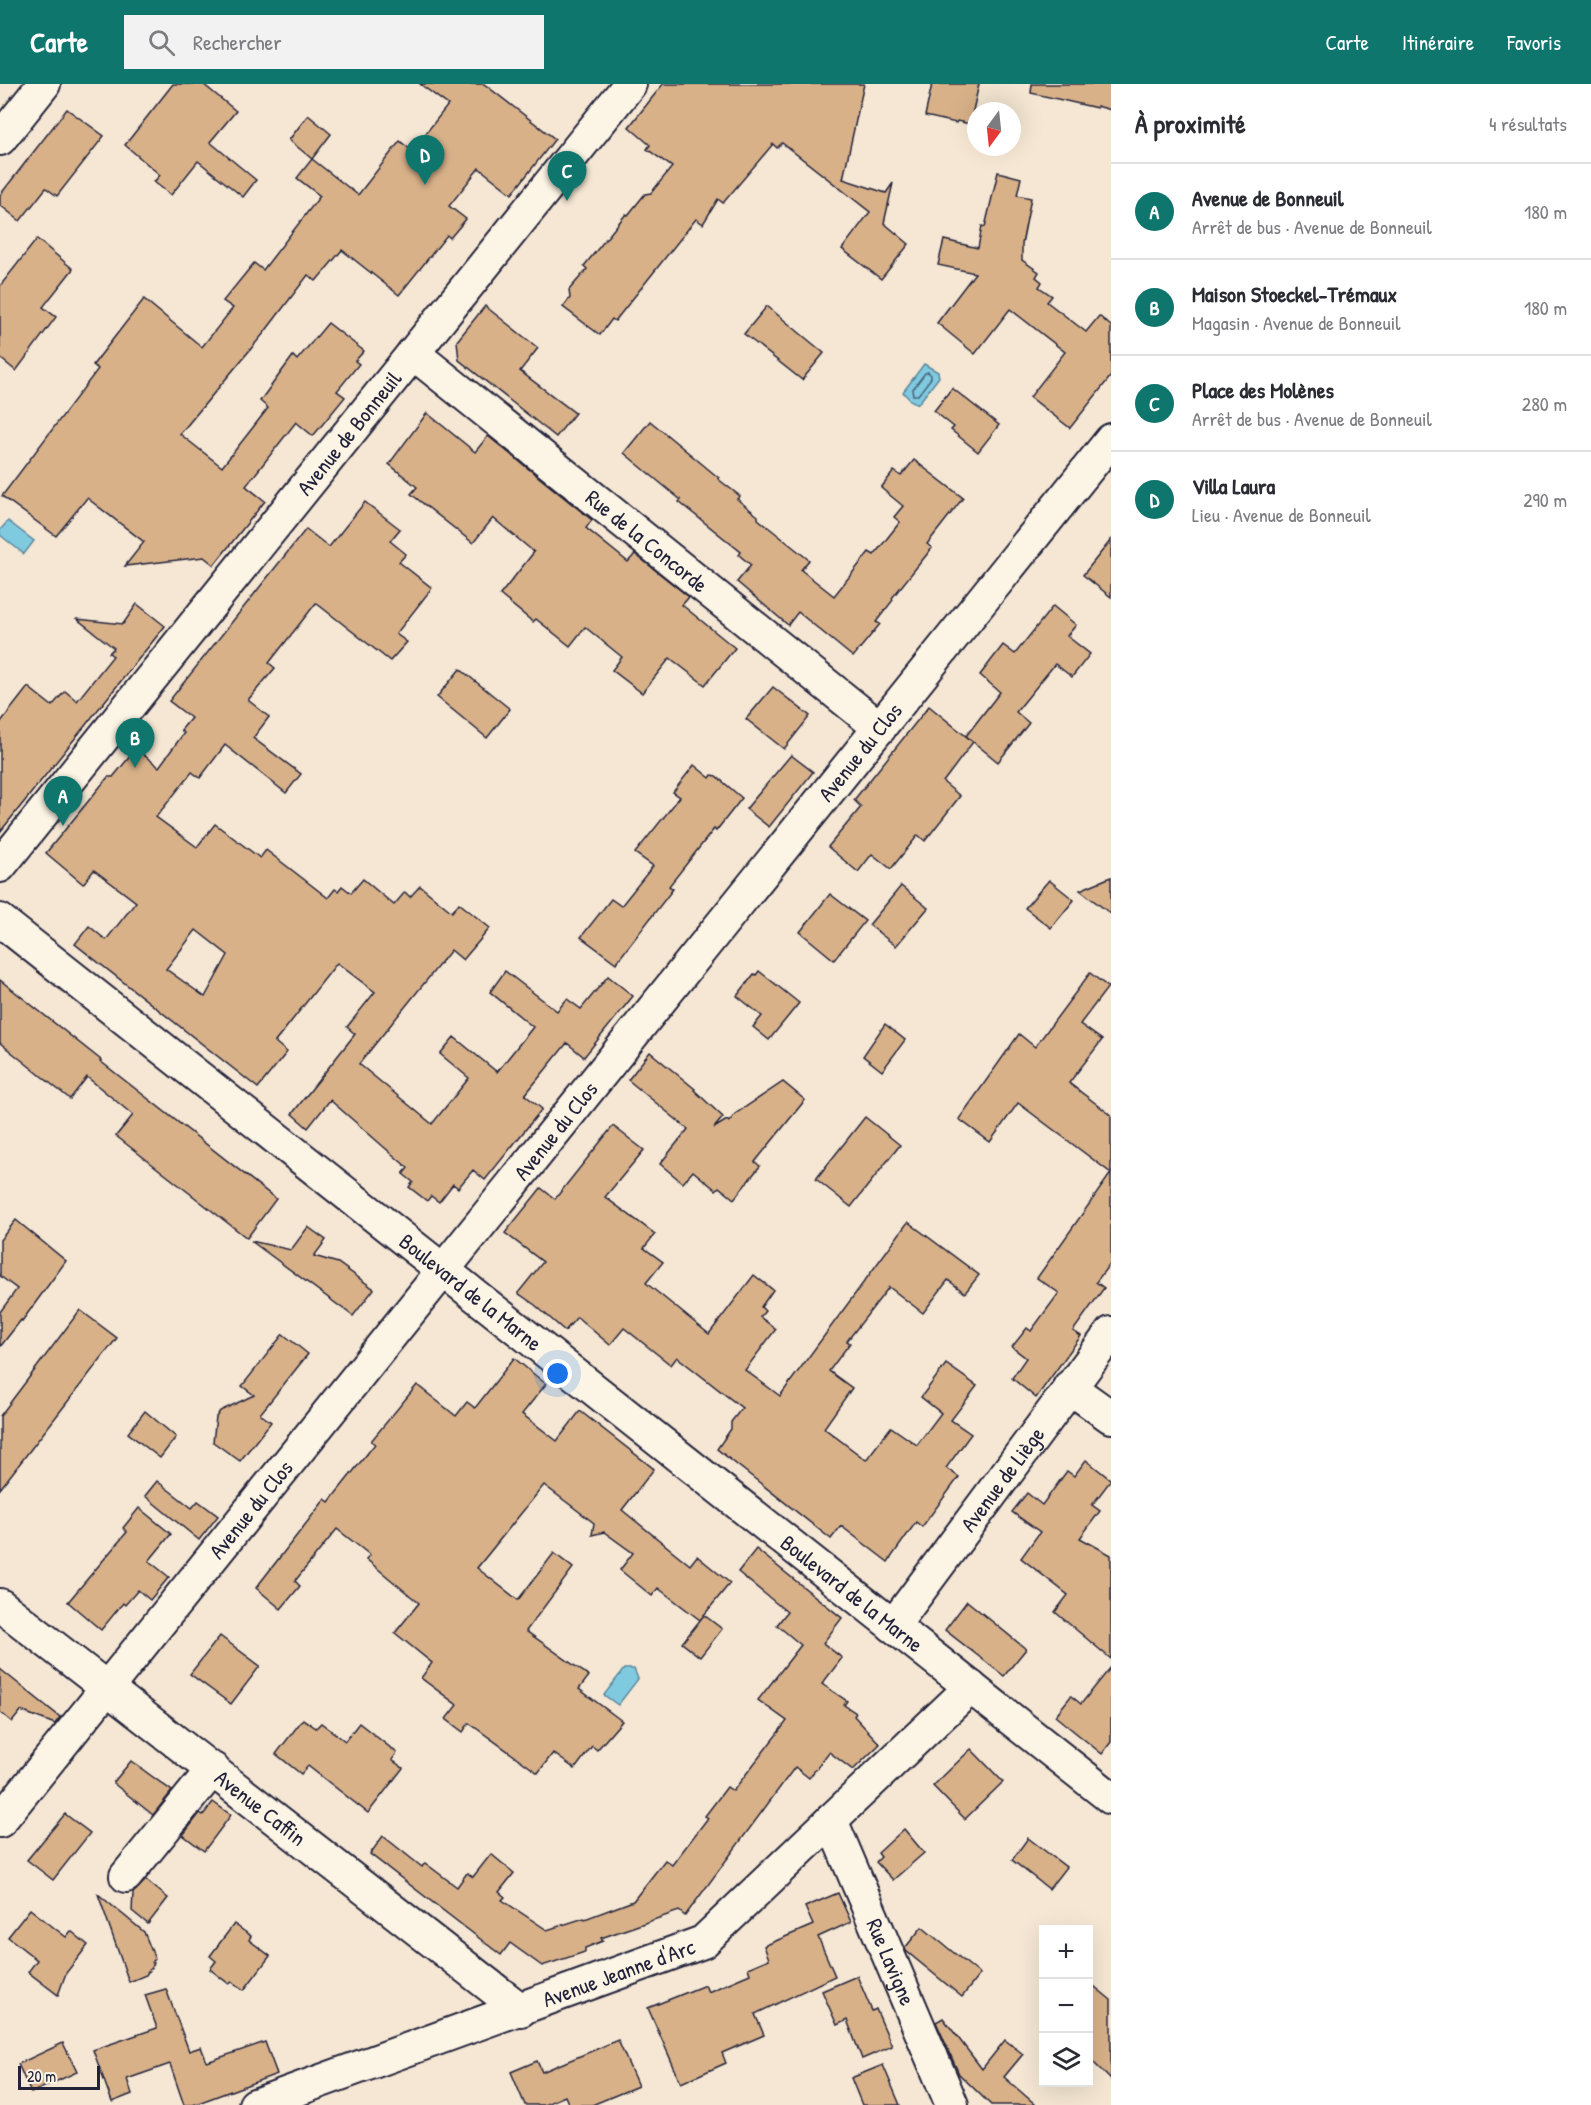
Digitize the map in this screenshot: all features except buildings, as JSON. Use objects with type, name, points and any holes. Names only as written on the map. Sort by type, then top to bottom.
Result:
[{"type":"street","points":[[0,139],[44,84]]},
{"type":"street","name":"Avenue de Bonneuil","points":[[0,866],[630,84]]},
{"type":"street","name":"Rue de la Concorde","points":[[413,353],[880,728]]},
{"type":"street","name":"Avenue du Clos","points":[[0,1821],[1111,440]]},
{"type":"street","name":"Boulevard de la Marne","points":[[0,920],[1111,1798]]},
{"type":"street","name":"Avenue de Liège","points":[[894,1626],[1111,1333]]},
{"type":"street","points":[[1069,1387],[1111,1417]]},
{"type":"street","name":"Avenue Caffin","points":[[0,1605],[521,2010]]},
{"type":"street","name":"Avenue Jeanne d'Arc","points":[[255,2105],[703,1942],[971,1687]]},
{"type":"street","points":[[126,1876],[213,1769]]},
{"type":"street","name":"Rue Lavigne","points":[[831,1820],[952,2105]]},
{"type":"water","points":[[924,364],[938,372],[939,377],[918,404],[910,400],[903,392]]},
{"type":"water","points":[[8,521],[34,541],[24,554],[0,535],[0,530]]},
{"type":"water","points":[[624,1669],[634,1669],[638,1679],[618,1705],[604,1695]]},
{"type":"place","name":"Villa Laura","points":[[425,185]]},
{"type":"place","name":"Place des Molènes","points":[[567,201]]},
{"type":"place","name":"Maison Stoeckel-Trémaux","points":[[135,768]]},
{"type":"place","name":"Avenue de Bonneuil","points":[[63,826]]}]
